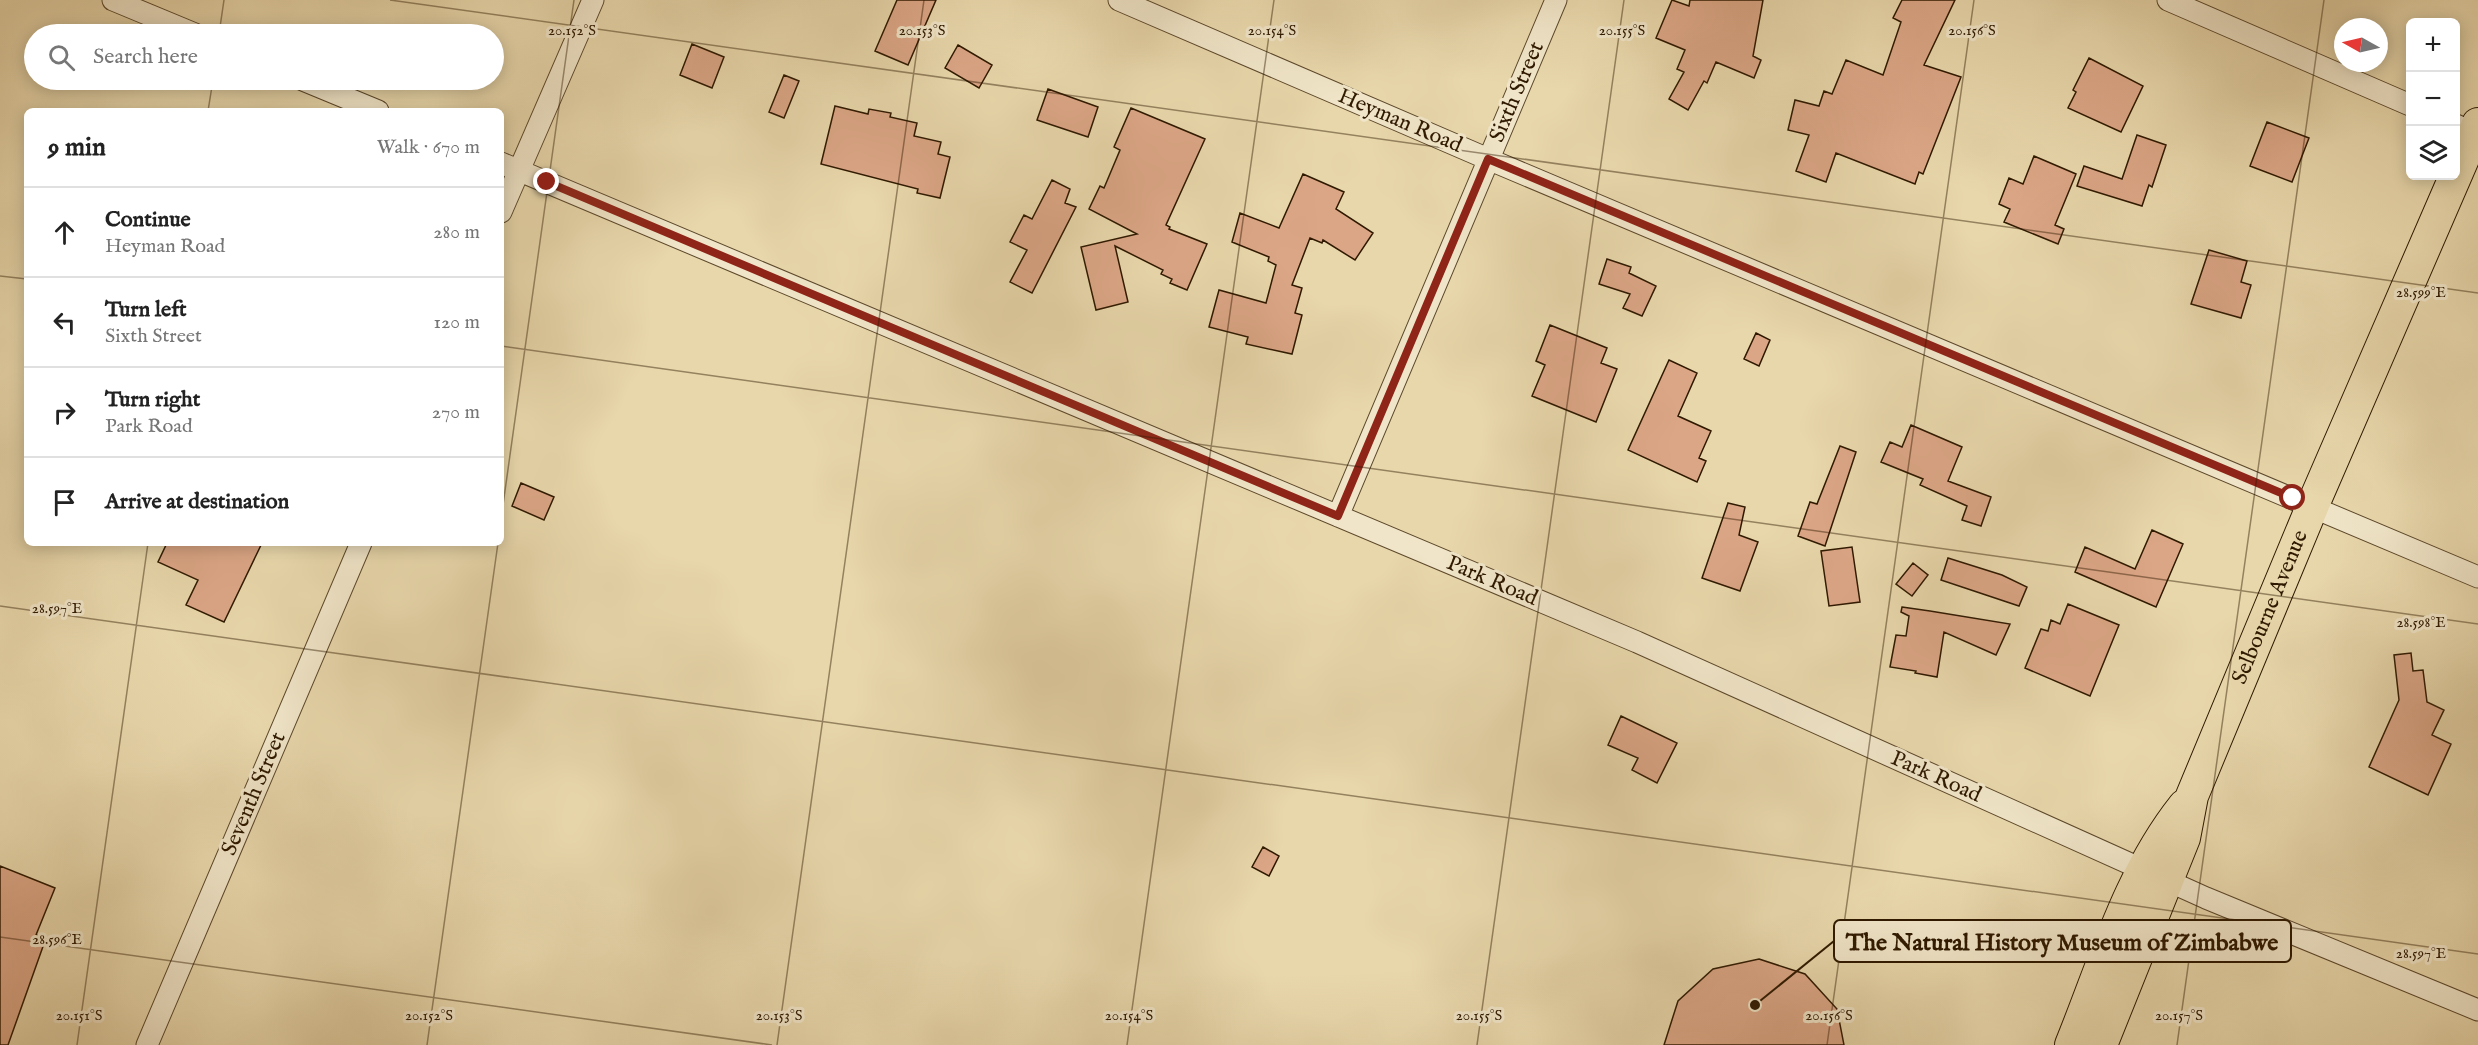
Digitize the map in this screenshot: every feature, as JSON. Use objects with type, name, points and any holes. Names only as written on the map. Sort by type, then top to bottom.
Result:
[{"type":"highway","name":"Selbourne Avenue","points":[[2101,1045],[2155,874],[2165,830],[2192,796],[2471,129]]},
{"type":"highway","name":"Selbourne Avenue","points":[[2071,1045],[2155,874]]},
{"type":"street","points":[[113,0],[171,24]]},
{"type":"street","points":[[504,197],[510,166],[593,0]]},
{"type":"street","name":"Heyman Road","points":[[1119,0],[1488,159],[2478,577]]},
{"type":"street","name":"Sixth Street","points":[[1338,516],[1556,0]]},
{"type":"street","points":[[2168,0],[2406,103]]},
{"type":"street","points":[[327,90],[371,108]]},
{"type":"street","name":"Park Road","points":[[510,166],[1637,642],[2206,898],[2478,1010]]},
{"type":"street","name":"Seventh Street","points":[[147,1045],[360,546]]},
{"type":"building","points":[[897,0],[936,0],[908,65],[875,51]]},
{"type":"building","points":[[1672,0],[1689,6],[1690,0],[1763,0],[1753,56],[1761,60],[1754,78],[1716,62],[1707,83],[1704,81],[1688,110],[1669,99],[1684,72],[1677,69],[1685,50],[1656,38]]},
{"type":"building","points":[[1902,0],[1955,0],[1924,65],[1961,77],[1923,174],[1919,172],[1915,184],[1836,153],[1826,182],[1796,171],[1809,135],[1788,130],[1795,100],[1819,106],[1824,91],[1832,94],[1846,60],[1883,75],[1901,22],[1893,18]]},
{"type":"building","points":[[692,44],[724,57],[712,88],[680,75]]},
{"type":"building","points":[[958,45],[992,65],[979,88],[945,68]]},
{"type":"building","points":[[2089,58],[2143,86],[2121,132],[2068,108],[2076,92],[2073,90]]},
{"type":"building","points":[[784,75],[799,81],[784,118],[769,112]]},
{"type":"building","points":[[1048,89],[1098,107],[1088,137],[1037,120]]},
{"type":"building","points":[[835,106],[868,114],[869,109],[891,113],[890,117],[917,123],[914,136],[941,142],[938,154],[950,157],[940,198],[917,193],[918,189],[821,164]]},
{"type":"building","points":[[1131,108],[1205,139],[1166,225],[1170,227],[1169,229],[1207,244],[1187,290],[1170,283],[1172,279],[1161,274],[1163,270],[1115,246],[1128,302],[1096,310],[1081,247],[1137,234],[1089,209],[1100,186],[1104,188],[1120,150],[1114,147]]},
{"type":"building","points":[[2267,122],[2309,138],[2292,182],[2250,166]]},
{"type":"building","points":[[2137,135],[2166,145],[2152,187],[2149,185],[2142,206],[2077,186],[2084,166],[2122,179]]},
{"type":"building","points":[[2034,156],[2076,174],[2055,225],[2064,229],[2058,244],[2004,222],[2010,209],[1999,204],[2009,178],[2023,184]]},
{"type":"building","points":[[1303,174],[1344,192],[1336,209],[1373,233],[1355,260],[1323,240],[1322,243],[1310,238],[1292,285],[1302,288],[1295,313],[1302,315],[1292,354],[1246,344],[1248,337],[1209,327],[1219,290],[1266,303],[1276,265],[1268,261],[1269,257],[1232,242],[1240,213],[1279,228]]},
{"type":"building","points":[[1052,180],[1070,189],[1065,203],[1076,207],[1032,293],[1010,282],[1027,250],[1010,242],[1024,215],[1032,219]]},
{"type":"building","points":[[2209,250],[2247,261],[2241,282],[2251,285],[2241,318],[2191,304]]},
{"type":"building","points":[[1607,259],[1631,267],[1629,273],[1656,286],[1642,316],[1623,308],[1630,294],[1599,284]]},
{"type":"building","points":[[1550,325],[1607,348],[1601,363],[1617,369],[1596,422],[1532,396],[1545,365],[1536,361]]},
{"type":"building","points":[[1756,333],[1770,340],[1759,366],[1744,359]]},
{"type":"building","points":[[1669,360],[1697,373],[1678,416],[1711,431],[1699,458],[1706,461],[1697,482],[1628,450]]},
{"type":"building","points":[[1911,425],[1962,447],[1948,481],[1991,497],[1981,526],[1962,520],[1967,506],[1920,485],[1923,479],[1881,462],[1890,442],[1902,447]]},
{"type":"building","points":[[1840,446],[1856,452],[1825,546],[1798,536],[1810,502],[1817,504]]},
{"type":"building","points":[[521,483],[554,497],[544,520],[512,506]]},
{"type":"building","points":[[1728,503],[1745,507],[1739,535],[1758,542],[1740,591],[1702,578]]},
{"type":"building","points":[[2152,530],[2183,544],[2156,607],[2075,572],[2085,547],[2135,569]]},
{"type":"building","points":[[166,546],[261,546],[224,622],[186,605],[198,580],[158,562]]},
{"type":"building","points":[[1852,547],[1860,602],[1829,606],[1821,551]]},
{"type":"building","points":[[1948,558],[2002,575],[2027,587],[2019,606],[1941,580]]},
{"type":"building","points":[[1913,563],[1928,575],[1912,596],[1896,584]]},
{"type":"building","points":[[2068,604],[2119,625],[2090,696],[2025,668],[2041,629],[2048,631],[2051,620],[2060,624]]},
{"type":"building","points":[[1902,607],[2010,624],[1996,655],[1944,632],[1937,677],[1890,667],[1896,635],[1906,636],[1909,616],[1901,612]]},
{"type":"building","points":[[2411,653],[2413,671],[2423,670],[2427,702],[2444,710],[2432,735],[2451,744],[2428,795],[2369,767],[2399,700],[2394,655]]},
{"type":"building","points":[[1621,716],[1677,743],[1657,783],[1632,770],[1638,758],[1608,745]]},
{"type":"building","points":[[1263,847],[1279,856],[1269,876],[1252,867]]},
{"type":"building","points":[[0,866],[55,888],[36,935],[46,938],[8,1045],[0,1045]]},
{"type":"building","points":[[1759,959],[1805,974],[1837,1009],[1844,1045],[1664,1045],[1678,1001],[1713,969]]},
{"type":"place","name":"The Natural History Museum of Zimbabwe","points":[[1755,1005]]},
{"type":"route","points":[[547,182],[1338,516],[1488,159],[2293,498]]}]
